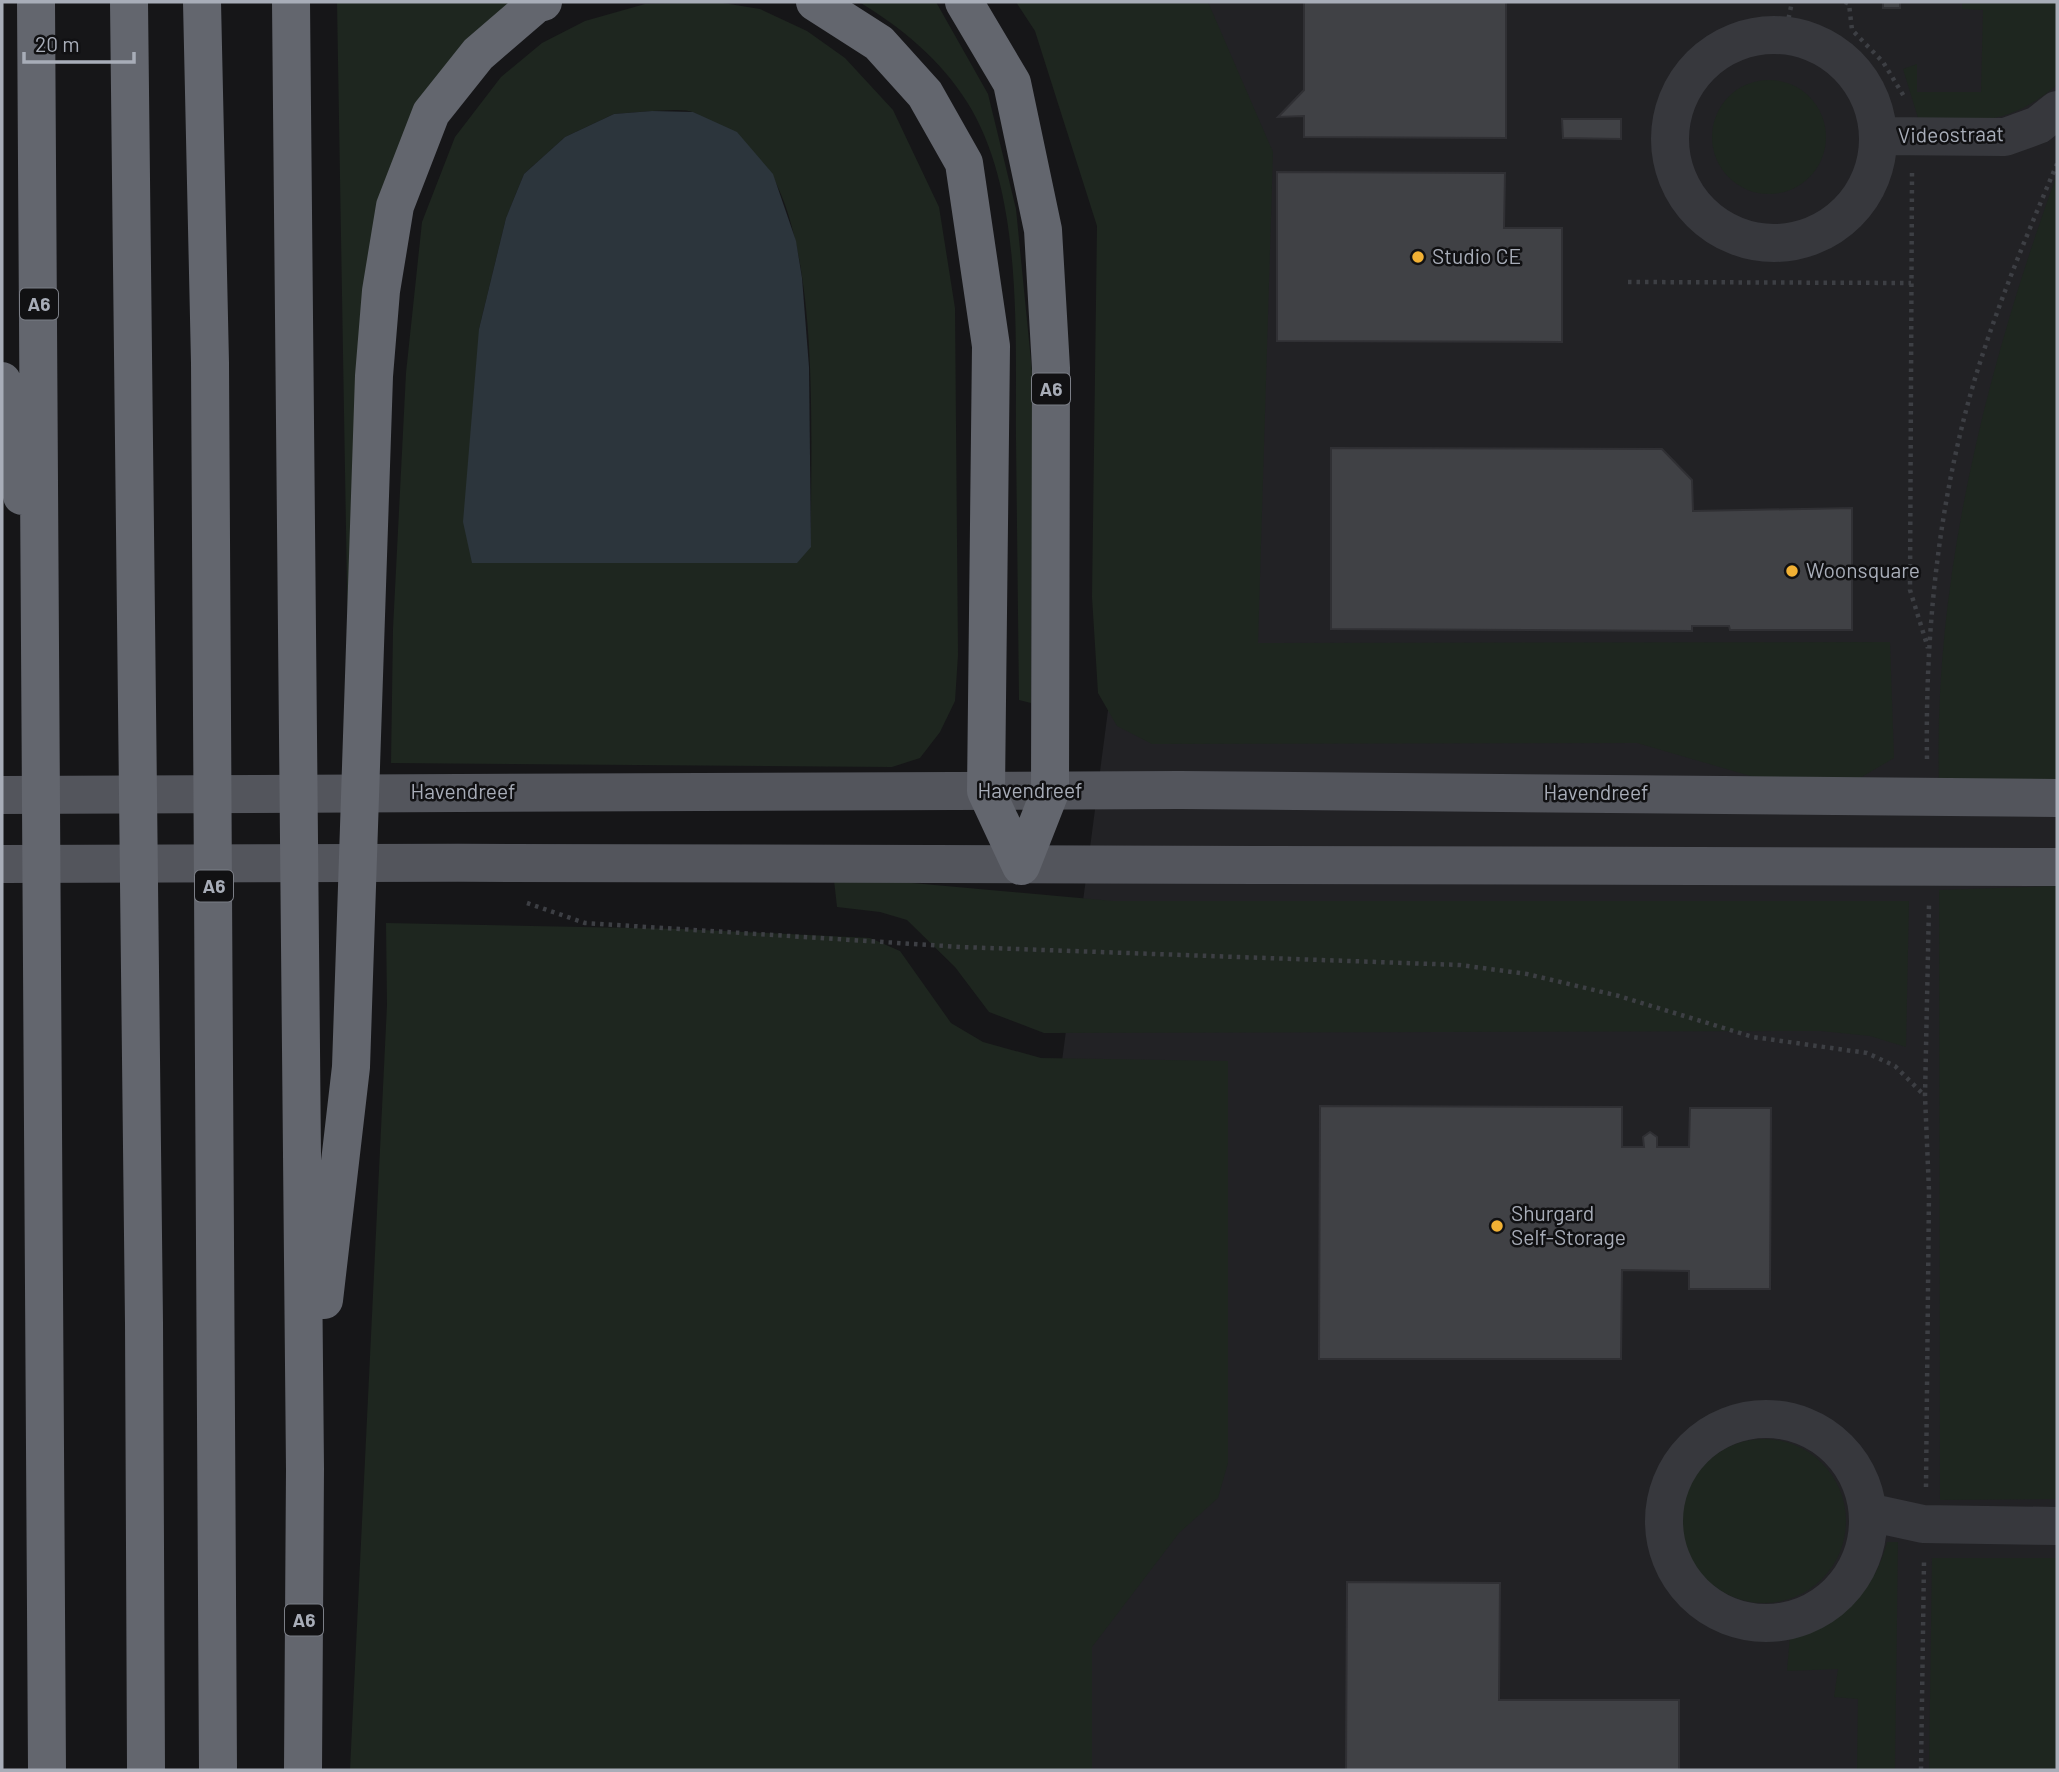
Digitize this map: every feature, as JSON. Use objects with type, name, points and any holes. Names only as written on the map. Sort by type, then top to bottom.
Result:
[{"type":"highway","name":"A6","points":[[36,2],[47,1770]]},
{"type":"highway","points":[[129,2],[144,1323],[146,1770]]},
{"type":"highway","name":"A6","points":[[202,2],[210,376],[218,1770]]},
{"type":"highway","name":"A6","points":[[291,2],[305,1469],[303,1770]]},
{"type":"highway","name":"A6","points":[[305,1469],[351,1067],[374,376],[381,291],[396,206],[431,113],[478,54],[536,4],[543,2]]},
{"type":"highway","points":[[815,2],[879,43],[925,94],[964,163],[991,346],[986,791],[1021,866]]},
{"type":"highway","name":"A6","points":[[964,2],[1012,83],[1043,230],[1051,368],[1050,792]]},
{"type":"highway","name":"A6","points":[[2,381],[41,606]]},
{"type":"highway","points":[[1021,866],[1050,792]]},
{"type":"main road","name":"Havendreef","points":[[2,795],[1180,790],[2057,798]]},
{"type":"main road","points":[[2,864],[428,862],[1021,866],[2057,867]]},
{"type":"street","name":"Videostraat","points":[[1788,18],[1817,44],[1846,63],[1896,137],[1855,207],[1825,231],[1789,244],[1751,242],[1716,228],[1689,201],[1672,167],[1670,129],[1681,93],[1703,62],[1721,49],[1788,18]]},
{"type":"street","name":"Videostraat","points":[[1896,137],[2005,137],[2038,125],[2057,110]]},
{"type":"street","points":[[1750,1420],[1780,1420],[1809,1428],[1832,1442],[1850,1462],[1862,1485],[1868,1511],[1863,1550],[1846,1585],[1827,1603],[1805,1616],[1780,1623],[1754,1623],[1726,1616],[1703,1602],[1683,1581],[1670,1557],[1664,1529],[1666,1499],[1677,1471],[1696,1447],[1720,1429],[1750,1420]]},
{"type":"street","points":[[1868,1511],[1923,1524],[2057,1526]]},
{"type":"path","points":[[1845,2],[1849,4],[1853,30],[1883,62],[1904,93],[1896,137],[1910,283],[1910,590],[1929,653]]},
{"type":"path","points":[[1927,764],[1931,610],[1943,521],[1977,374],[2001,303],[2057,164]]},
{"type":"path","points":[[1628,282],[1910,283]]},
{"type":"path","points":[[1921,1770],[1923,1524],[1928,1460],[1929,1191],[1925,1096],[1929,898]]},
{"type":"path","points":[[525,902],[585,923],[961,947],[1460,965],[1527,974],[1619,996],[1753,1037],[1867,1053],[1895,1066],[1925,1096]]},
{"type":"shaded area","points":[[337,2],[523,2],[413,118],[349,705]]},
{"type":"shaded area","points":[[717,2],[760,9],[807,31],[845,58],[893,110],[939,207],[955,308],[958,655],[955,701],[940,732],[920,758],[892,767],[391,763],[393,629],[406,373],[422,222],[455,137],[501,77],[542,43],[585,21],[645,4]],"holes":[[[690,111],[723,134],[773,177],[788,215],[799,259],[810,357],[811,547],[479,329],[506,218],[524,174],[565,137],[614,114]]]},
{"type":"shaded area","points":[[859,2],[936,2],[988,94],[1016,209],[1033,381],[1031,703],[1019,700],[1015,311],[1007,221],[999,178],[985,138],[957,87],[919,46],[890,22]]},
{"type":"shaded area","points":[[1016,2],[1208,2],[1273,152],[1258,643],[1890,642],[1894,758],[1860,778],[1754,777],[1637,743],[1152,744],[1117,726],[1098,693],[1092,597],[1097,226],[1035,31]]},
{"type":"shaded area","points":[[1058,2],[2057,2],[2057,1770],[969,1770],[1173,215]]},
{"type":"shaded area","points":[[1962,2],[2057,2],[2057,85],[2023,108],[2008,114],[1976,120],[1919,121],[1903,69],[1917,64],[1917,92],[1981,92],[1983,10],[1962,9]]},
{"type":"shaded area","points":[[1769,80],[1791,84],[1801,89],[1817,105],[1822,115],[1826,137],[1822,159],[1817,169],[1801,185],[1791,190],[1769,194],[1747,190],[1737,185],[1721,169],[1716,159],[1712,137],[1716,115],[1721,105],[1737,89],[1747,84]]},
{"type":"shaded area","points":[[693,112],[737,132],[773,174],[796,241],[802,278],[809,367],[811,547],[797,563],[472,563],[463,522],[479,329],[506,218],[524,174],[565,137],[614,114]]},
{"type":"shaded area","points":[[2057,174],[2057,781],[1939,781],[1945,627],[1970,472],[2009,320]]},
{"type":"shaded area","points":[[834,880],[879,880],[1113,901],[1909,901],[1906,1047],[1870,1036],[1821,1031],[1044,1033],[989,1012],[955,967],[907,920],[880,912],[837,907]]},
{"type":"shaded area","points":[[2057,886],[2057,1499],[1940,1500],[1939,890]]},
{"type":"shaded area","points":[[386,923],[681,929],[870,938],[900,951],[951,1023],[983,1042],[1041,1058],[1228,1061],[1228,1463],[1218,1498],[1179,1533],[1092,1647],[1092,1770],[350,1770],[387,1005]]},
{"type":"shaded area","points":[[1764,1439],[1795,1445],[1822,1463],[1840,1490],[1846,1521],[1840,1552],[1822,1579],[1795,1597],[1764,1603],[1733,1597],[1706,1579],[1688,1552],[1682,1521],[1688,1490],[1706,1463],[1733,1445]]},
{"type":"shaded area","points":[[1887,1542],[1898,1542],[1895,1770],[1857,1770],[1858,1699],[1834,1697],[1838,1669],[1787,1671],[1790,1636],[1824,1623],[1852,1604],[1873,1577]]},
{"type":"shaded area","points":[[1932,1558],[2057,1558],[2057,1770],[1929,1770]]},
{"type":"building","points":[[1304,2],[1506,2],[1506,138],[1304,137],[1304,116],[1278,117],[1304,90]]},
{"type":"building","points":[[1883,2],[1900,2],[1900,8],[1883,8]]},
{"type":"building","points":[[1562,119],[1621,119],[1621,139],[1563,138]]},
{"type":"building","points":[[1277,172],[1505,173],[1504,228],[1562,228],[1562,342],[1277,341]]},
{"type":"building","points":[[1331,448],[1662,449],[1692,480],[1693,511],[1852,508],[1852,630],[1730,630],[1729,626],[1692,626],[1692,631],[1331,629]]},
{"type":"building","points":[[1320,1106],[1622,1107],[1622,1147],[1644,1147],[1643,1137],[1650,1132],[1657,1137],[1657,1147],[1689,1147],[1690,1108],[1771,1108],[1770,1289],[1689,1289],[1689,1271],[1622,1270],[1621,1359],[1319,1359]]},
{"type":"building","points":[[1347,1582],[1500,1583],[1499,1700],[1679,1700],[1679,1770],[1346,1770]]},
{"type":"place","name":"Studio CE","points":[[1418,257]]},
{"type":"place","name":"Woonsquare","points":[[1792,571]]},
{"type":"place","name":"Shurgard Self-Storage","points":[[1497,1226]]}]
